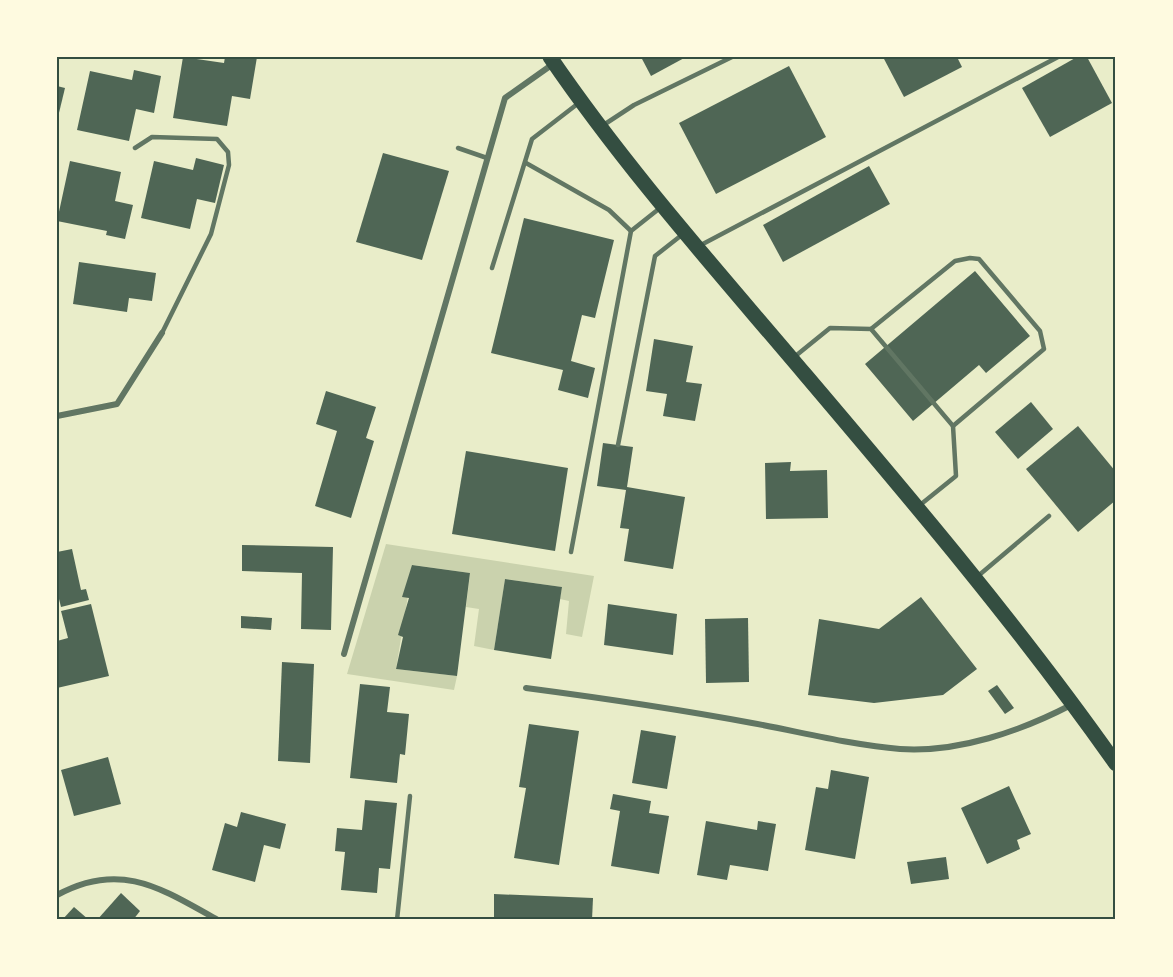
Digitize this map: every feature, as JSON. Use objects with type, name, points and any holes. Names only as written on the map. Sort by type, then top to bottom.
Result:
[{"type":"main road","points":[[553,60],[580,102],[696,248],[976,578],[1073,703],[1116,764]]},
{"type":"street","points":[[344,654],[505,98],[553,60]]},
{"type":"street","points":[[57,416],[117,404],[162,333]]},
{"type":"street","points":[[526,688],[701,714],[901,749],[944,747],[1005,733],[1036,723],[1073,703]]},
{"type":"street","points":[[57,895],[95,881],[120,877],[162,889],[218,920]]},
{"type":"street","points":[[1116,913],[1116,920]]},
{"type":"lane","points":[[600,128],[634,105],[732,57]]},
{"type":"lane","points":[[696,248],[1058,57]]},
{"type":"lane","points":[[492,267],[532,139],[580,102]]},
{"type":"lane","points":[[135,148],[152,138],[217,139],[228,152],[229,165],[211,234],[162,333]]},
{"type":"lane","points":[[458,148],[487,158]]},
{"type":"lane","points":[[526,163],[609,210],[631,231]]},
{"type":"lane","points":[[571,552],[631,231],[662,206]]},
{"type":"lane","points":[[618,445],[655,256],[684,233]]},
{"type":"lane","points":[[792,359],[831,328],[872,328],[955,261],[970,258],[979,260],[1040,331],[1044,349],[953,426]]},
{"type":"lane","points":[[872,328],[953,426],[956,476],[918,507]]},
{"type":"lane","points":[[976,578],[1049,516]]},
{"type":"lane","points":[[397,920],[410,796]]},
{"type":"green space","points":[[386,544],[594,576],[582,637],[566,634],[569,601],[560,599],[562,587],[505,579],[494,650],[474,646],[479,609],[466,607],[470,573],[413,565],[396,669],[457,676],[454,690],[347,674]]},
{"type":"building","points":[[183,57],[224,63],[225,57],[257,57],[250,99],[232,96],[227,126],[173,118]]},
{"type":"building","points":[[641,57],[686,57],[651,76]]},
{"type":"building","points":[[883,57],[957,57],[962,67],[904,97]]},
{"type":"building","points":[[1077,57],[1087,57],[1112,103],[1050,137],[1022,88]]},
{"type":"building","points":[[789,66],[826,137],[716,194],[679,123]]},
{"type":"building","points":[[134,70],[161,76],[154,113],[136,109],[129,141],[77,130],[90,71],[132,80]]},
{"type":"building","points":[[57,86],[65,88],[58,117],[57,117]]},
{"type":"building","points":[[383,153],[449,171],[422,260],[356,242]]},
{"type":"building","points":[[196,158],[224,165],[215,203],[197,199],[190,229],[141,218],[154,161],[193,170]]},
{"type":"building","points":[[70,161],[121,172],[115,201],[133,205],[125,239],[106,235],[107,231],[57,221]]},
{"type":"building","points":[[869,166],[890,204],[783,262],[763,225]]},
{"type":"building","points":[[524,218],[614,240],[595,318],[582,315],[571,361],[595,368],[588,398],[558,390],[563,370],[491,353]]},
{"type":"building","points":[[79,262],[156,273],[152,301],[129,298],[127,312],[73,304]]},
{"type":"building","points":[[975,271],[1030,336],[986,373],[979,365],[913,421],[865,364]]},
{"type":"building","points":[[654,339],[693,346],[686,382],[702,384],[695,421],[663,416],[667,394],[646,391]]},
{"type":"building","points":[[326,391],[376,407],[366,438],[374,441],[351,518],[315,506],[337,431],[316,424]]},
{"type":"building","points":[[1031,402],[1053,429],[1018,459],[995,432]]},
{"type":"building","points":[[1078,426],[1116,472],[1116,500],[1078,532],[1026,469]]},
{"type":"building","points":[[603,443],[633,447],[627,487],[685,497],[673,569],[624,561],[629,529],[620,528],[626,490],[597,486]]},
{"type":"building","points":[[466,451],[568,468],[555,551],[452,534]]},
{"type":"building","points":[[791,462],[790,471],[827,470],[828,518],[766,519],[765,463]]},
{"type":"building","points":[[242,545],[333,547],[331,630],[301,629],[302,573],[242,571]]},
{"type":"building","points":[[72,549],[81,590],[86,589],[89,600],[61,607],[57,591],[57,552]]},
{"type":"building","points":[[412,565],[470,573],[457,676],[396,669],[403,637],[398,635],[409,598],[402,597]]},
{"type":"building","points":[[505,579],[562,587],[551,659],[494,650]]},
{"type":"building","points":[[921,597],[977,669],[943,695],[874,703],[808,695],[819,619],[879,629]]},
{"type":"building","points":[[91,604],[109,676],[57,688],[57,641],[68,638],[61,611]]},
{"type":"building","points":[[608,604],[677,614],[673,655],[604,645]]},
{"type":"building","points":[[241,616],[272,618],[271,630],[241,628]]},
{"type":"building","points":[[748,618],[749,682],[706,683],[705,619]]},
{"type":"building","points":[[282,662],[314,664],[310,763],[278,761]]},
{"type":"building","points":[[360,684],[390,687],[387,712],[409,714],[405,755],[400,754],[397,783],[350,778]]},
{"type":"building","points":[[997,685],[1014,708],[1005,714],[988,691]]},
{"type":"building","points":[[529,724],[579,731],[559,865],[514,858],[526,788],[519,787]]},
{"type":"building","points":[[641,730],[676,736],[667,789],[632,783]]},
{"type":"building","points":[[108,757],[121,804],[74,816],[61,770]]},
{"type":"building","points":[[831,770],[869,777],[855,859],[805,850],[816,787],[828,789]]},
{"type":"building","points":[[1009,786],[1031,834],[1017,840],[1020,849],[987,864],[961,808]]},
{"type":"building","points":[[613,794],[651,801],[649,813],[669,816],[659,874],[611,866],[620,811],[610,809]]},
{"type":"building","points":[[365,800],[397,803],[390,869],[379,868],[377,893],[341,890],[345,852],[335,851],[337,828],[362,830]]},
{"type":"building","points":[[241,812],[286,824],[280,849],[264,845],[255,882],[212,870],[225,823],[237,827]]},
{"type":"building","points":[[706,821],[757,830],[758,821],[776,824],[768,871],[730,865],[727,880],[697,875]]},
{"type":"building","points":[[946,857],[949,879],[911,884],[907,862]]},
{"type":"building","points":[[121,893],[140,911],[133,920],[97,920]]},
{"type":"building","points":[[494,894],[593,898],[592,920],[494,920]]},
{"type":"building","points":[[74,907],[89,920],[62,920]]}]
